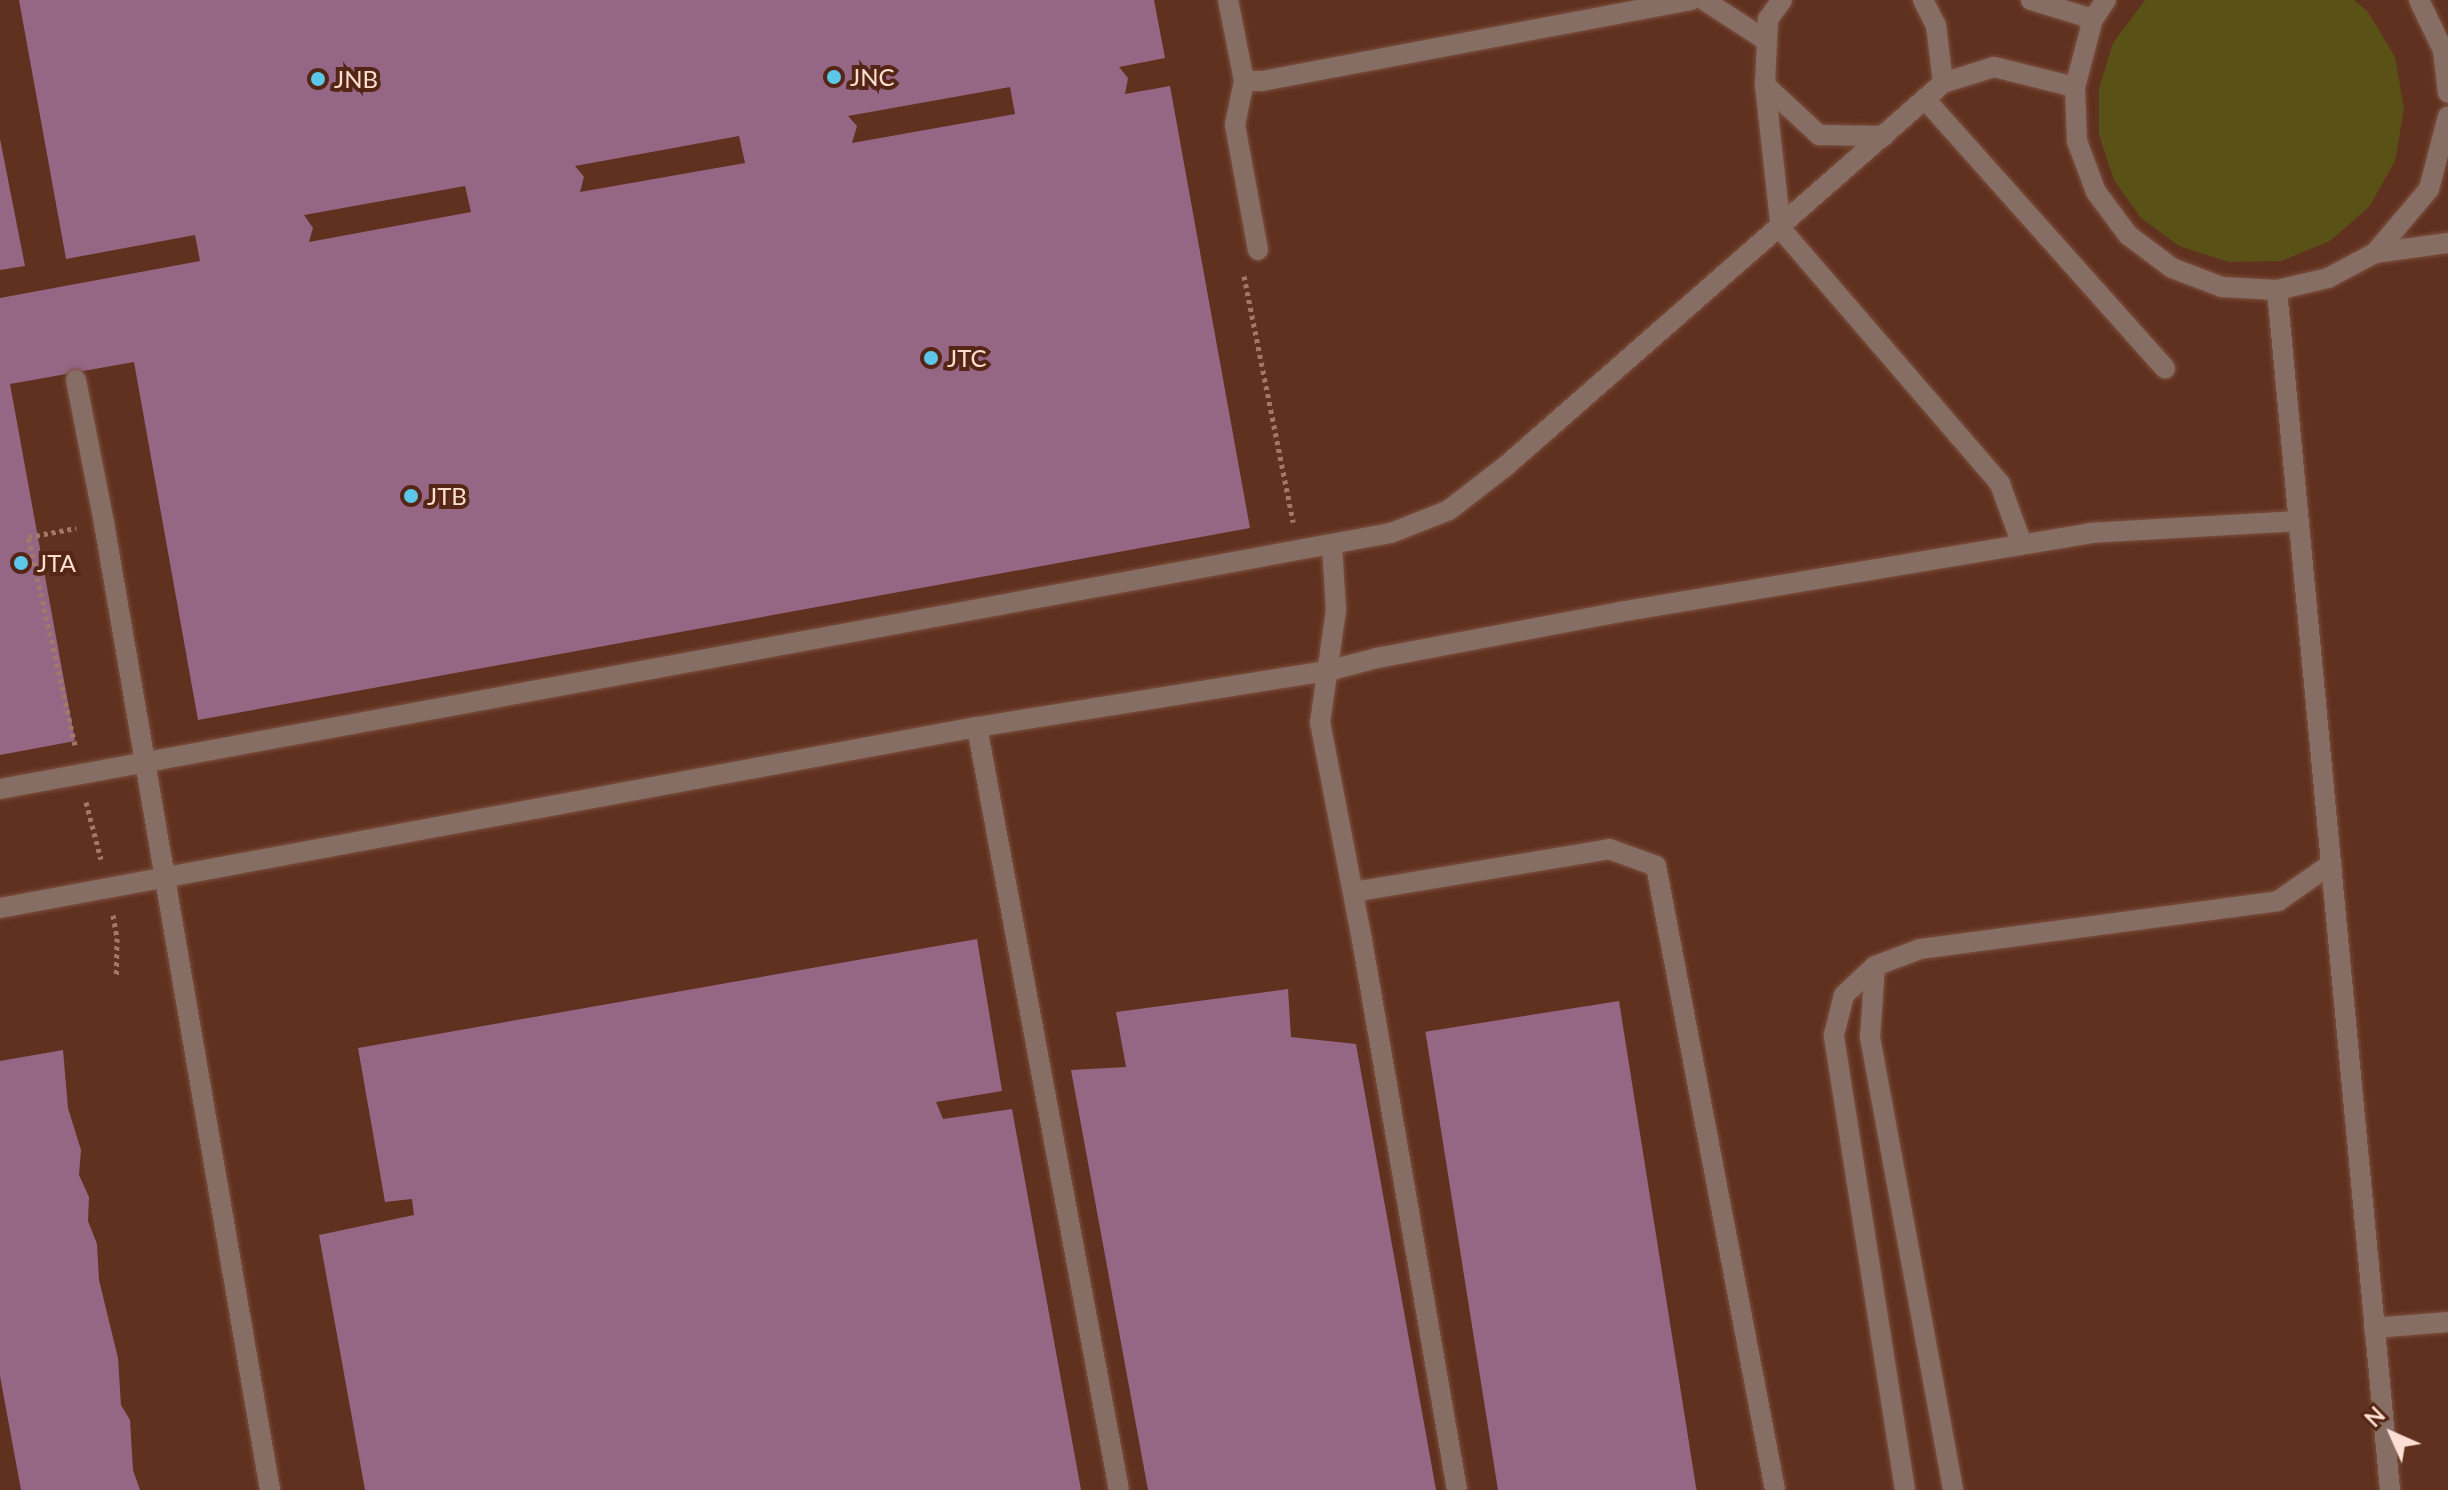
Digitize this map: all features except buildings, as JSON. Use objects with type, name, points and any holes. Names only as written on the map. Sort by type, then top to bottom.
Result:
[{"type":"lane","points":[[1228,0],[1244,81],[1235,125],[1258,250]]},
{"type":"lane","points":[[1244,81],[1262,81],[1690,0]]},
{"type":"lane","points":[[1704,0],[1767,41]]},
{"type":"lane","points":[[1782,0],[1768,19],[1765,85],[1781,229],[2000,484],[2022,544]]},
{"type":"lane","points":[[1923,0],[1936,25],[1943,83]]},
{"type":"lane","points":[[2031,0],[2093,19]]},
{"type":"lane","points":[[2106,0],[2093,19],[2075,87],[2077,141],[2096,192],[2128,235],[2172,268],[2222,287],[2277,290],[2328,278],[2375,253],[2448,243]]},
{"type":"lane","points":[[2419,0],[2443,50],[2448,93]]},
{"type":"lane","points":[[0,789],[1391,533],[1449,510],[1507,465],[1781,229],[1943,83],[1994,67],[2075,87]]},
{"type":"lane","points":[[1765,85],[1819,135],[1884,136]]},
{"type":"lane","points":[[1925,99],[2165,368]]},
{"type":"lane","points":[[2375,253],[2429,189],[2448,116]]},
{"type":"lane","points":[[2277,290],[2390,1490]]},
{"type":"lane","points":[[76,380],[104,523],[270,1490]]},
{"type":"lane","points":[[0,908],[977,727],[1328,671],[1377,658],[1620,612],[2022,544],[2090,533],[2298,521]]},
{"type":"lane","points":[[1332,545],[1336,610],[1320,722],[1353,892],[1457,1490]]},
{"type":"lane","points":[[977,727],[1119,1490]]},
{"type":"lane","points":[[1353,892],[1609,849],[1656,866],[1775,1490]]},
{"type":"lane","points":[[1905,1490],[1834,1035],[1844,995],[1875,966],[1920,949],[2278,901],[2331,864]]},
{"type":"lane","points":[[1875,966],[1870,1037],[1953,1490]]},
{"type":"lane","points":[[2374,1328],[2448,1322]]},
{"type":"path","points":[[1258,250],[1241,257],[1298,550]]},
{"type":"path","points":[[76,749],[28,537],[104,523]]},
{"type":"shaded area","points":[[2145,0],[2354,0],[2368,12],[2395,57],[2404,109],[2395,161],[2369,207],[2330,241],[2281,261],[2229,262],[2179,246],[2141,218],[2114,180],[2099,135],[2099,88],[2113,43]]},
{"type":"place","name":"JNC","points":[[834,77]]},
{"type":"place","name":"JNB","points":[[318,79]]},
{"type":"place","name":"JTC","points":[[931,358]]},
{"type":"place","name":"JTB","points":[[411,496]]},
{"type":"place","name":"JTA","points":[[21,563]]}]
